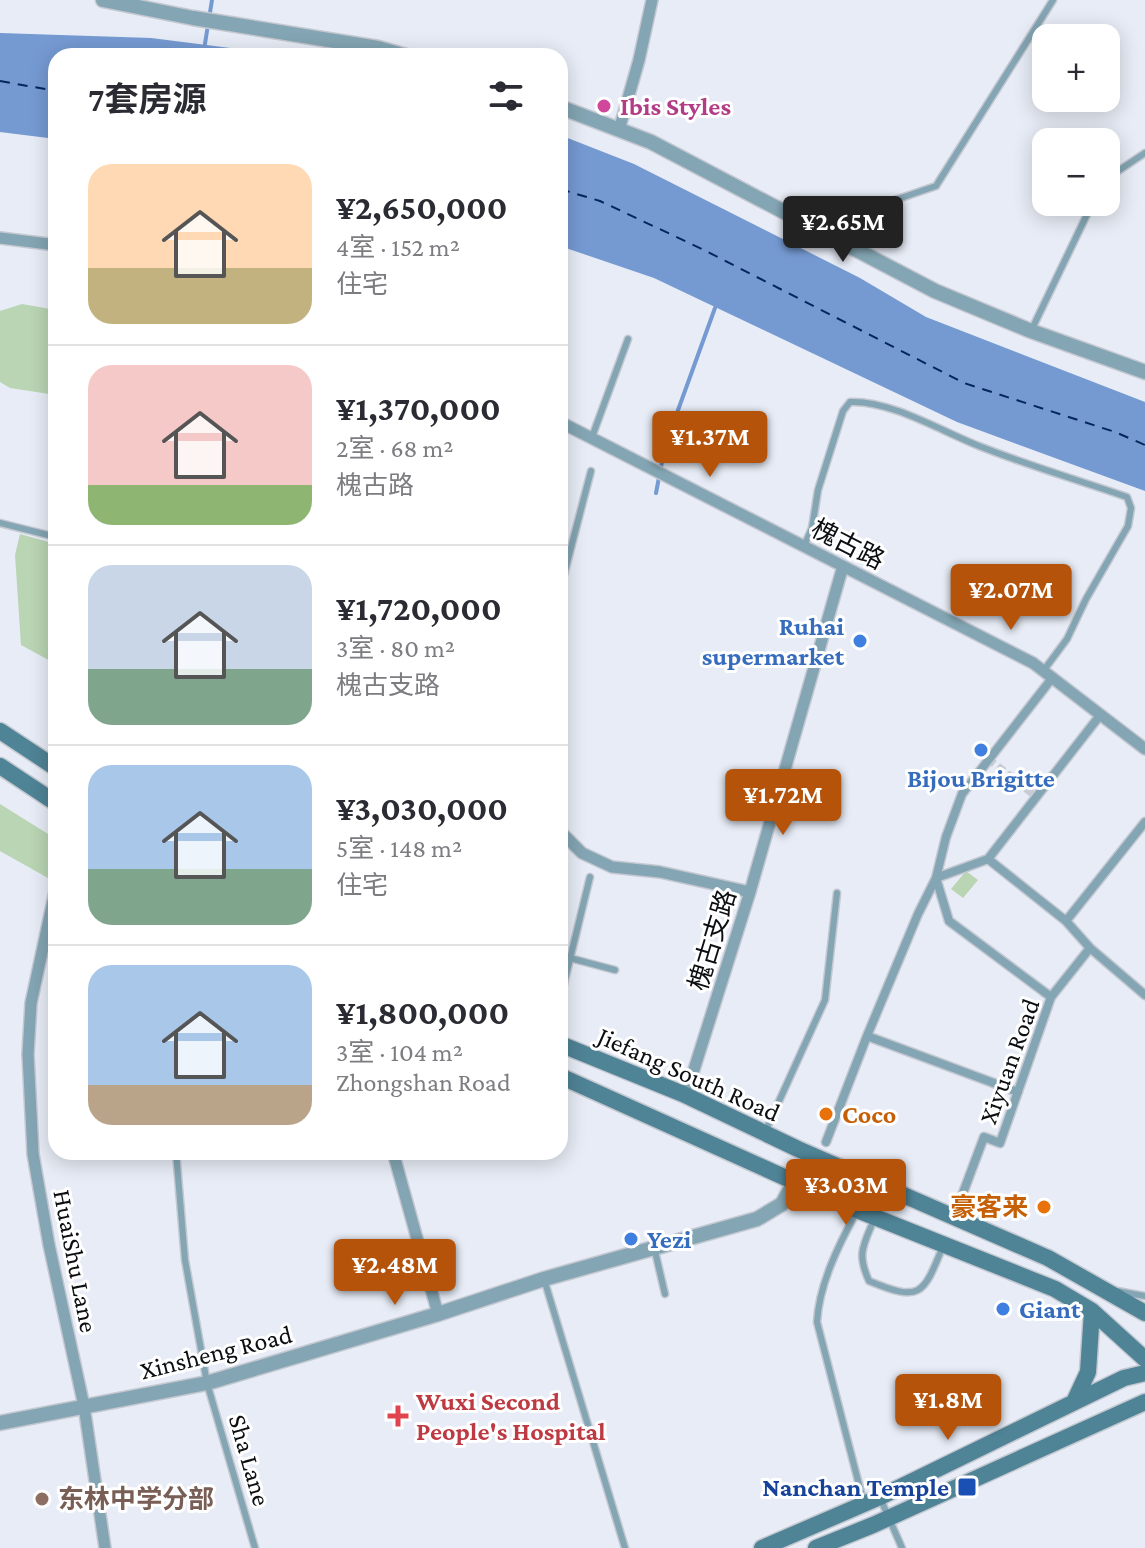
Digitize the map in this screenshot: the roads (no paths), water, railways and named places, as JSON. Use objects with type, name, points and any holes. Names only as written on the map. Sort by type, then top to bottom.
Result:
[{"type":"main road","points":[[0,731],[48,763]]},
{"type":"main road","points":[[0,766],[48,798]]},
{"type":"main road","name":"Jiefang South Road","points":[[568,1047],[683,1094],[1048,1258],[1145,1313]]},
{"type":"main road","name":"Jiefang South Road","points":[[568,1080],[794,1183],[1055,1289],[1092,1311],[1145,1359]]},
{"type":"main road","points":[[1074,1402],[1088,1372],[1092,1311]]},
{"type":"main road","points":[[762,1548],[872,1500],[1124,1378],[1145,1373]]},
{"type":"main road","points":[[816,1548],[1145,1402]]},
{"type":"street","points":[[103,0],[378,48]]},
{"type":"street","points":[[619,130],[652,0]]},
{"type":"street","points":[[568,110],[651,142],[935,291],[1031,331],[1145,372]]},
{"type":"street","points":[[0,238],[48,244]]},
{"type":"street","name":"槐古路","points":[[568,426],[1048,674],[1145,749]]},
{"type":"street","name":"槐古支路","points":[[683,1094],[692,1076],[750,892],[843,566]]},
{"type":"street","points":[[826,1142],[867,1036],[936,878],[946,837],[962,794],[1048,674]]},
{"type":"street","points":[[936,878],[988,859],[1101,714]]},
{"type":"street","points":[[1066,921],[1145,822]]},
{"type":"street","points":[[568,839],[582,853],[612,867],[660,872],[750,892]]},
{"type":"street","points":[[988,859],[1066,921],[1090,948],[1145,995]]},
{"type":"street","points":[[936,878],[949,921],[1051,997]]},
{"type":"street","name":"HuaiShu Lane","points":[[48,924],[31,1003],[28,1054],[33,1154],[84,1406],[105,1548]]},
{"type":"street","name":"Xiyuan Road","points":[[954,1218],[984,1137],[1000,1143],[1051,997],[1090,948]]},
{"type":"street","points":[[867,1036],[1018,1092]]},
{"type":"street","points":[[395,1160],[438,1314]]},
{"type":"street","name":"Xinsheng Road","points":[[0,1423],[207,1383],[544,1279],[757,1219],[782,1204],[794,1183]]},
{"type":"lane","points":[[860,252],[892,201],[936,186],[1053,0]]},
{"type":"lane","points":[[1120,170],[1145,153]]},
{"type":"lane","points":[[1031,331],[1086,216]]},
{"type":"lane","points":[[591,438],[628,339]]},
{"type":"lane","points":[[804,546],[812,528],[818,490],[843,411],[850,402],[861,401],[890,409],[980,446],[1127,497],[1131,508],[1128,526],[1048,674]]},
{"type":"lane","points":[[568,559],[591,471]]},
{"type":"lane","points":[[0,523],[48,535]]},
{"type":"lane","points":[[568,969],[590,877]]},
{"type":"lane","points":[[764,1133],[825,1000],[837,893]]},
{"type":"lane","points":[[570,961],[615,970]]},
{"type":"lane","name":"Sha Lane","points":[[177,1160],[185,1260],[207,1383],[255,1548]]},
{"type":"lane","points":[[857,1210],[844,1234],[818,1304],[817,1322],[872,1500],[888,1518],[902,1548]]},
{"type":"lane","points":[[875,1217],[861,1263],[869,1281],[902,1294],[921,1289],[932,1274],[944,1244]]},
{"type":"lane","points":[[654,1247],[665,1294]]},
{"type":"lane","points":[[544,1279],[625,1548]]},
{"type":"lane","points":[[1105,1289],[1145,1296]]},
{"type":"water","points":[[0,33],[151,38],[230,48],[48,48],[48,138],[0,132]]},
{"type":"water","points":[[568,138],[634,164],[860,278],[926,317],[1145,402],[1145,491],[957,422],[654,278],[568,249]]},
{"type":"waterway","points":[[204,48],[212,0]]},
{"type":"waterway","points":[[656,493],[665,446],[715,308]]},
{"type":"tunnel","points":[[988,759],[1037,797]]},
{"type":"place","name":"Ibis Styles","points":[[604,106]]},
{"type":"place","name":"Ruhai supermarket","points":[[860,641]]},
{"type":"place","name":"Bijou Brigitte","points":[[981,750]]},
{"type":"place","name":"Coco","points":[[826,1114]]},
{"type":"place","name":"豪客来","points":[[1044,1207]]},
{"type":"place","name":"Yezi","points":[[631,1239]]},
{"type":"place","name":"Giant","points":[[1003,1309]]},
{"type":"place","name":"Wuxi Second People's Hospital","points":[[398,1416]]},
{"type":"place","name":"Nanchan Temple","points":[[967,1487]]},
{"type":"place","name":"东林中学分部","points":[[42,1499]]}]
